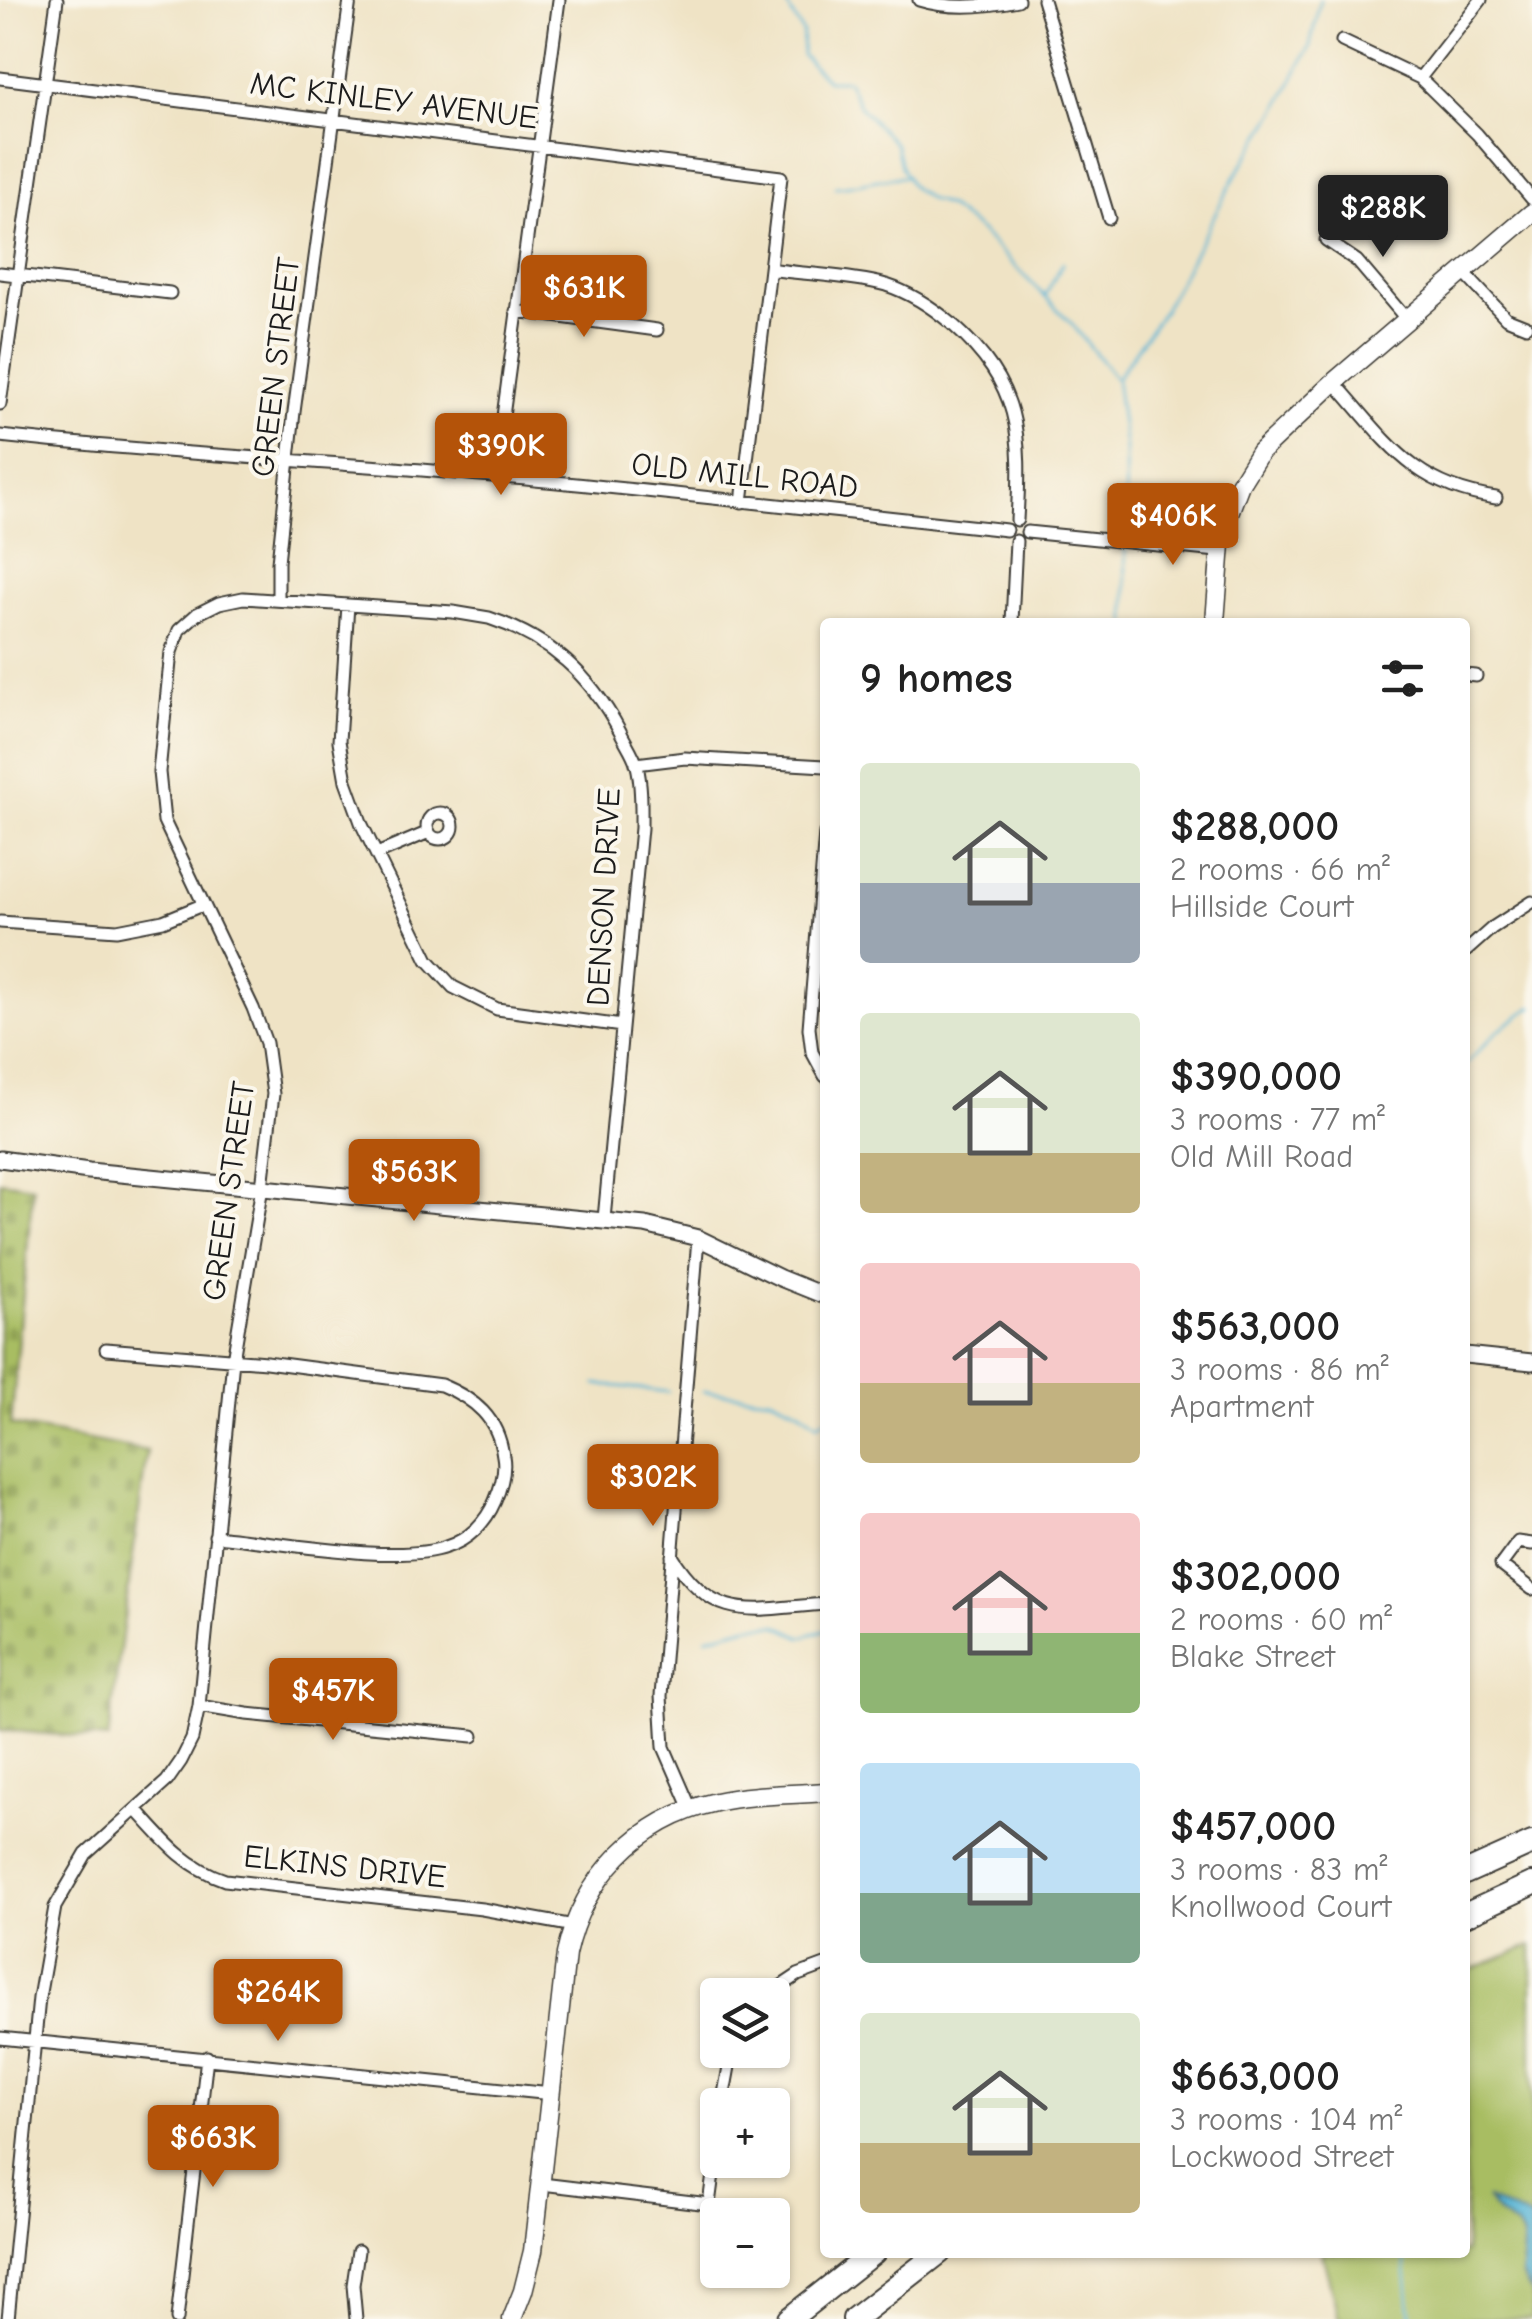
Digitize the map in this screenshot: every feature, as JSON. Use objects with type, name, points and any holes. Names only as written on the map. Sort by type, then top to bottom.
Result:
[{"type":"highway","points":[[1470,1872],[1532,1842]]},
{"type":"highway","points":[[1470,1913],[1532,1884]]},
{"type":"highway","points":[[789,2319],[866,2258]]},
{"type":"highway","points":[[854,2319],[932,2258]]},
{"type":"main road","points":[[1215,618],[1218,551],[1230,507],[1260,452],[1334,382],[1532,213]]},
{"type":"main road","points":[[512,2319],[528,2275],[542,2184],[564,1969],[574,1926],[594,1884],[613,1860],[649,1830],[690,1809],[728,1799],[820,1792]]},
{"type":"street","points":[[0,404],[57,0]]},
{"type":"street","name":"GREEN STREET","points":[[8,2319],[44,1956],[55,1906],[86,1854],[136,1810],[181,1761],[192,1739],[199,1706],[233,1360],[262,1187],[273,1094],[272,1068],[253,1008],[164,821],[159,772],[171,652],[179,630],[196,614],[219,603],[278,598],[278,562],[294,412],[350,0]]},
{"type":"street","points":[[495,476],[559,0]]},
{"type":"street","points":[[918,0],[990,6],[1018,0]]},
{"type":"street","points":[[1043,0],[1108,218]]},
{"type":"street","points":[[1420,78],[1481,0]]},
{"type":"street","points":[[1342,40],[1420,78],[1477,134],[1532,198]]},
{"type":"street","name":"MC KINLEY AVENUE","points":[[0,78],[780,178],[770,269]]},
{"type":"street","points":[[1326,240],[1357,262],[1408,321]]},
{"type":"street","points":[[742,502],[770,269],[890,286],[934,309],[978,348],[998,376],[1016,420],[1021,459],[1017,520]]},
{"type":"street","points":[[0,273],[170,293]]},
{"type":"street","points":[[1464,273],[1506,318],[1526,326]]},
{"type":"street","points":[[516,310],[657,330]]},
{"type":"street","points":[[1334,382],[1411,466],[1462,493],[1496,498]]},
{"type":"street","name":"OLD MILL ROAD","points":[[0,436],[135,451],[495,476],[1006,530]]},
{"type":"street","points":[[1012,618],[1022,537],[1024,523],[1017,520],[1006,530],[1010,539],[1022,537],[1118,542],[1218,551]]},
{"type":"street","name":"DENSON DRIVE","points":[[278,598],[471,615],[512,626],[554,649],[590,683],[606,706],[636,764],[641,828],[604,1220]]},
{"type":"street","points":[[348,606],[339,741],[350,792],[428,960],[452,986],[498,1009],[622,1026]]},
{"type":"street","points":[[636,764],[685,758],[820,766]]},
{"type":"street","points":[[377,854],[429,832]]},
{"type":"street","points":[[820,895],[809,1028],[812,1052],[820,1067]]},
{"type":"street","points":[[1470,946],[1532,902]]},
{"type":"street","points":[[0,922],[140,928],[202,904]]},
{"type":"street","points":[[0,1159],[645,1225],[698,1238],[820,1294]]},
{"type":"street","points":[[690,1809],[664,1747],[660,1721],[698,1238]]},
{"type":"street","points":[[106,1349],[266,1362],[441,1385],[473,1401],[490,1418],[501,1440],[501,1488],[484,1520],[468,1537],[446,1548],[384,1553],[215,1536]]},
{"type":"street","points":[[1470,1356],[1532,1362]]},
{"type":"street","points":[[1532,1544],[1518,1542],[1500,1565],[1532,1588]]},
{"type":"street","points":[[672,1556],[686,1579],[715,1602],[760,1608],[820,1604]]},
{"type":"street","points":[[199,1706],[473,1736]]},
{"type":"street","name":"ELKINS DRIVE","points":[[136,1810],[179,1856],[200,1872],[225,1880],[482,1910],[574,1926]]},
{"type":"street","points":[[790,1981],[820,1967]]},
{"type":"street","points":[[0,2038],[552,2094]]},
{"type":"street","points":[[177,2319],[206,2057]]},
{"type":"street","points":[[542,2184],[709,2204],[712,2178]]},
{"type":"street","points":[[356,2319],[353,2285],[358,2252]]},
{"type":"green space","points":[[0,1181],[33,1186],[11,1425],[147,1451],[108,1739],[0,1730]]},
{"type":"green space","points":[[1532,1945],[1532,2319],[1339,2319],[1323,2258],[1470,2258],[1470,1970]]},
{"type":"water","points":[[1486,2198],[1532,2220],[1532,2293],[1521,2275],[1521,2233]]},
{"type":"waterway","points":[[784,0],[803,33],[802,55],[827,80],[847,80],[860,107],[896,145],[901,167],[912,187],[947,206],[980,231],[1072,324],[1116,379]]},
{"type":"waterway","points":[[1126,539],[1125,447],[1116,379],[1163,311],[1236,175],[1278,109],[1310,46],[1320,0]]},
{"type":"waterway","points":[[835,187],[907,177]]},
{"type":"waterway","points":[[1045,296],[1063,263]]},
{"type":"waterway","points":[[1125,547],[1127,618]]},
{"type":"waterway","points":[[1470,1060],[1500,1029],[1532,1007]]},
{"type":"waterway","points":[[596,1384],[668,1392]]},
{"type":"waterway","points":[[703,1391],[772,1398],[820,1423]]},
{"type":"waterway","points":[[707,1637],[748,1626],[776,1625],[802,1637],[820,1632]]},
{"type":"waterway","points":[[1405,2258],[1411,2319]]}]
